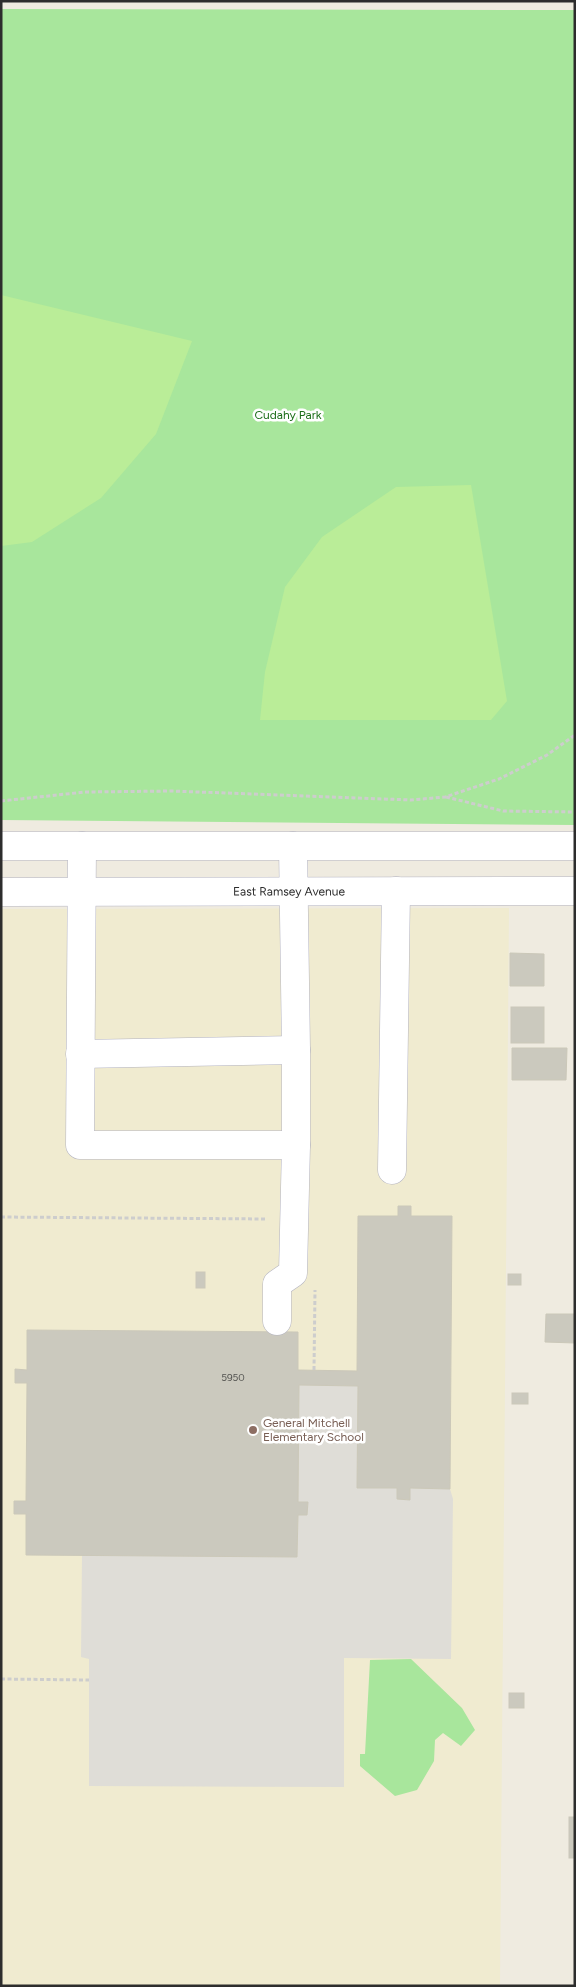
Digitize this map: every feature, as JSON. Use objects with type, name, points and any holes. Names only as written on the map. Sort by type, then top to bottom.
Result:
[{"type":"street","points":[[1,846],[575,846]]},
{"type":"street","points":[[82,846],[80,1145],[296,1145]]},
{"type":"street","points":[[277,1321],[277,1284],[293,1273],[296,1050],[293,846]]},
{"type":"street","points":[[392,1170],[396,891]]},
{"type":"street","name":"East Ramsey Avenue","points":[[1,892],[575,891]]},
{"type":"street","points":[[80,1054],[296,1050]]},
{"type":"path","points":[[1,801],[85,792],[172,791],[411,800],[445,797],[507,775],[547,755],[575,735]]},
{"type":"path","points":[[445,797],[503,811],[575,812]]},
{"type":"path","points":[[1,1217],[270,1219]]},
{"type":"path","points":[[1,1679],[89,1680]]},
{"type":"shaded area","name":"General Mitchell Elementary School","points":[[509,908],[500,1986],[1,1986],[1,909]]},
{"type":"shaded area","points":[[299,1385],[358,1386],[357,1488],[397,1488],[397,1499],[410,1500],[410,1488],[450,1489],[453,1499],[451,1659],[344,1658],[344,1787],[89,1786],[89,1659],[81,1657],[82,1555],[297,1557],[298,1515],[307,1515],[308,1502],[298,1502]]},
{"type":"green space","name":"Cudahy Park","points":[[1,9],[575,10],[575,825],[1,820]]},
{"type":"green space","points":[[1,295],[192,341],[156,434],[101,498],[32,542],[1,546]]},
{"type":"green space","points":[[471,485],[507,701],[491,720],[260,720],[265,672],[285,587],[322,537],[396,487]]},
{"type":"green space","points":[[411,1659],[462,1708],[475,1730],[461,1746],[443,1733],[435,1740],[434,1761],[417,1790],[395,1796],[360,1766],[360,1754],[365,1754],[370,1660]]},
{"type":"building","points":[[510,953],[544,954],[544,986],[510,986]]},
{"type":"building","points":[[511,1007],[544,1007],[544,1043],[511,1043]]},
{"type":"building","points":[[512,1048],[567,1048],[566,1080],[512,1080]]},
{"type":"building","points":[[398,1206],[411,1206],[411,1216],[452,1216],[450,1489],[410,1488],[410,1500],[397,1499],[397,1488],[357,1488],[358,1386],[299,1385],[298,1502],[308,1502],[307,1515],[298,1515],[297,1557],[26,1555],[26,1514],[14,1514],[14,1501],[26,1501],[27,1383],[15,1383],[15,1369],[27,1370],[27,1330],[298,1332],[298,1370],[357,1371],[358,1216],[398,1216]]},
{"type":"building","points":[[196,1272],[205,1272],[205,1288],[196,1288]]},
{"type":"building","points":[[508,1274],[521,1274],[521,1285],[508,1285]]},
{"type":"building","points":[[546,1314],[575,1314],[575,1343],[545,1342]]},
{"type":"building","points":[[512,1393],[528,1393],[528,1404],[512,1404]]},
{"type":"building","points":[[509,1693],[524,1693],[524,1708],[509,1708]]},
{"type":"building","points":[[569,1817],[575,1817],[575,1858],[569,1858]]},
{"type":"place","name":"General Mitchell Elementary School","points":[[253,1430]]}]
